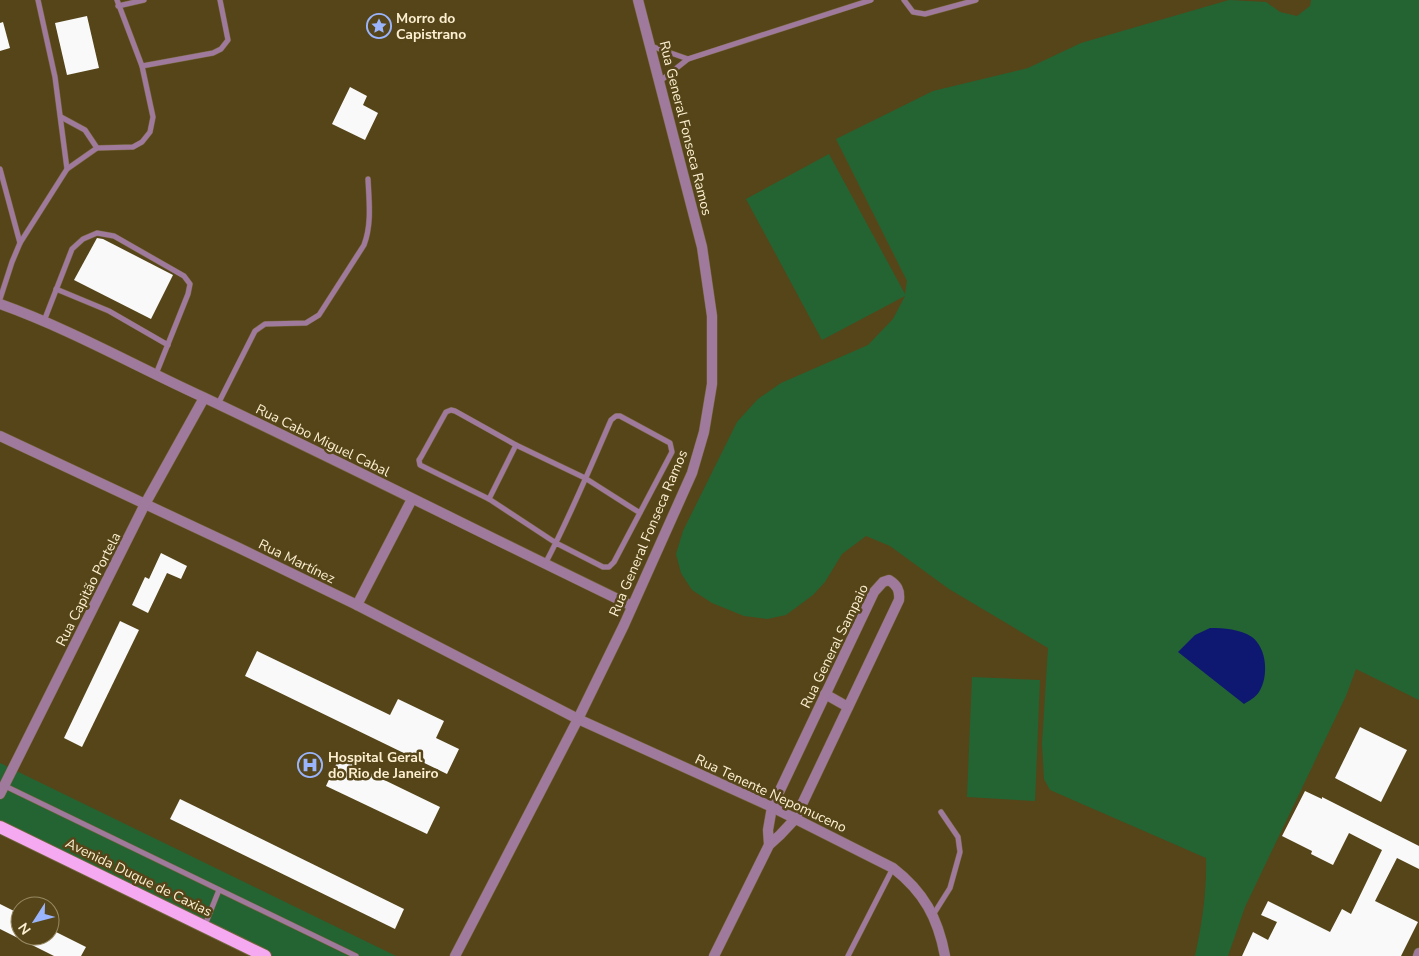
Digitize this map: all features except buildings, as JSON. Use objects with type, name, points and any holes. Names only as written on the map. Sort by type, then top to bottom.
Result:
[{"type":"main road","name":"Avenida Duque de Caxias","points":[[0,826],[265,956]]},
{"type":"street","name":"Rua General Fonseca Ramos","points":[[455,956],[578,719],[632,606],[692,473],[704,432],[712,384],[712,316],[702,247],[638,0]]},
{"type":"street","name":"Rua Cabo Miguel Cabal","points":[[0,304],[44,321],[156,374],[412,499],[462,521],[632,606]]},
{"type":"street","name":"Rua Capitão Portela","points":[[1,788],[145,504],[204,398]]},
{"type":"street","name":"Rua Martínez","points":[[0,436],[357,605],[578,719]]},
{"type":"street","points":[[357,605],[412,499]]},
{"type":"street","name":"Rua General Sampaio","points":[[714,956],[769,845],[795,819],[898,600],[900,593],[896,585],[889,580],[883,582],[874,592],[772,807],[768,830],[769,845]]},
{"type":"street","points":[[826,694],[848,707]]},
{"type":"street","name":"Rua Tenente Nepomuceno","points":[[578,719],[772,807],[894,868],[908,879],[923,896],[942,942],[944,956]]},
{"type":"lane","points":[[38,0],[61,116],[67,169]]},
{"type":"lane","points":[[0,299],[20,242],[67,169],[97,148],[133,147],[142,142],[150,132],[153,117],[142,66],[117,0]]},
{"type":"lane","points":[[118,6],[144,0]]},
{"type":"lane","points":[[142,66],[213,53],[221,49],[228,40],[220,0]]},
{"type":"lane","points":[[848,6],[849,0]]},
{"type":"lane","points":[[659,82],[688,58],[871,0]]},
{"type":"lane","points":[[904,0],[913,12],[925,14],[976,0]]},
{"type":"lane","points":[[651,46],[688,58]]},
{"type":"lane","points":[[61,116],[85,130],[97,148]]},
{"type":"lane","points":[[0,169],[20,242]]},
{"type":"lane","points":[[218,404],[255,331],[265,324],[306,323],[319,315],[364,245],[368,234],[368,179]]},
{"type":"lane","points":[[44,321],[72,249],[83,239],[97,233],[114,236],[184,276],[190,284],[188,294],[156,374]]},
{"type":"lane","points":[[56,289],[109,311],[168,345]]},
{"type":"lane","points":[[545,564],[556,543],[585,478],[611,420],[616,416],[620,416],[670,443],[672,452],[640,513],[614,562],[603,567],[556,543],[489,499],[420,465],[419,460],[446,412],[455,411],[585,478],[640,513]]},
{"type":"lane","points":[[489,499],[516,444]]},
{"type":"lane","points":[[1,788],[356,956]]},
{"type":"lane","points":[[932,916],[950,888],[960,852],[958,837],[941,812]]},
{"type":"lane","points":[[848,956],[894,868]]},
{"type":"lane","points":[[205,926],[219,890]]},
{"type":"green space","points":[[1229,0],[1266,2],[1280,12],[1297,16],[1310,6],[1311,0],[1419,0],[1419,700],[1356,669],[1346,696],[1245,907],[1228,956],[1195,956],[1204,907],[1206,858],[1050,790],[1044,779],[1042,744],[1048,648],[949,589],[890,546],[866,536],[842,554],[825,582],[813,595],[786,615],[767,619],[744,616],[712,603],[692,590],[681,573],[676,554],[683,531],[737,422],[758,399],[781,383],[868,345],[893,319],[905,296],[822,340],[746,199],[829,154],[905,294],[907,281],[836,139],[933,91],[1028,68],[1081,43]]},
{"type":"green space","points":[[972,677],[1040,680],[1035,801],[967,797]]},
{"type":"green space","points":[[0,763],[396,956],[356,956],[63,815],[349,956],[257,956],[0,828]]},
{"type":"shaded area","points":[[1210,628],[1242,632],[1252,637],[1261,648],[1265,663],[1262,686],[1256,696],[1244,704],[1178,652],[1195,635]]},
{"type":"place","name":"Morro do Capistrano","points":[[379,26]]},
{"type":"place","name":"Hospital Geral do Rio de Janeiro","points":[[310,765]]}]
